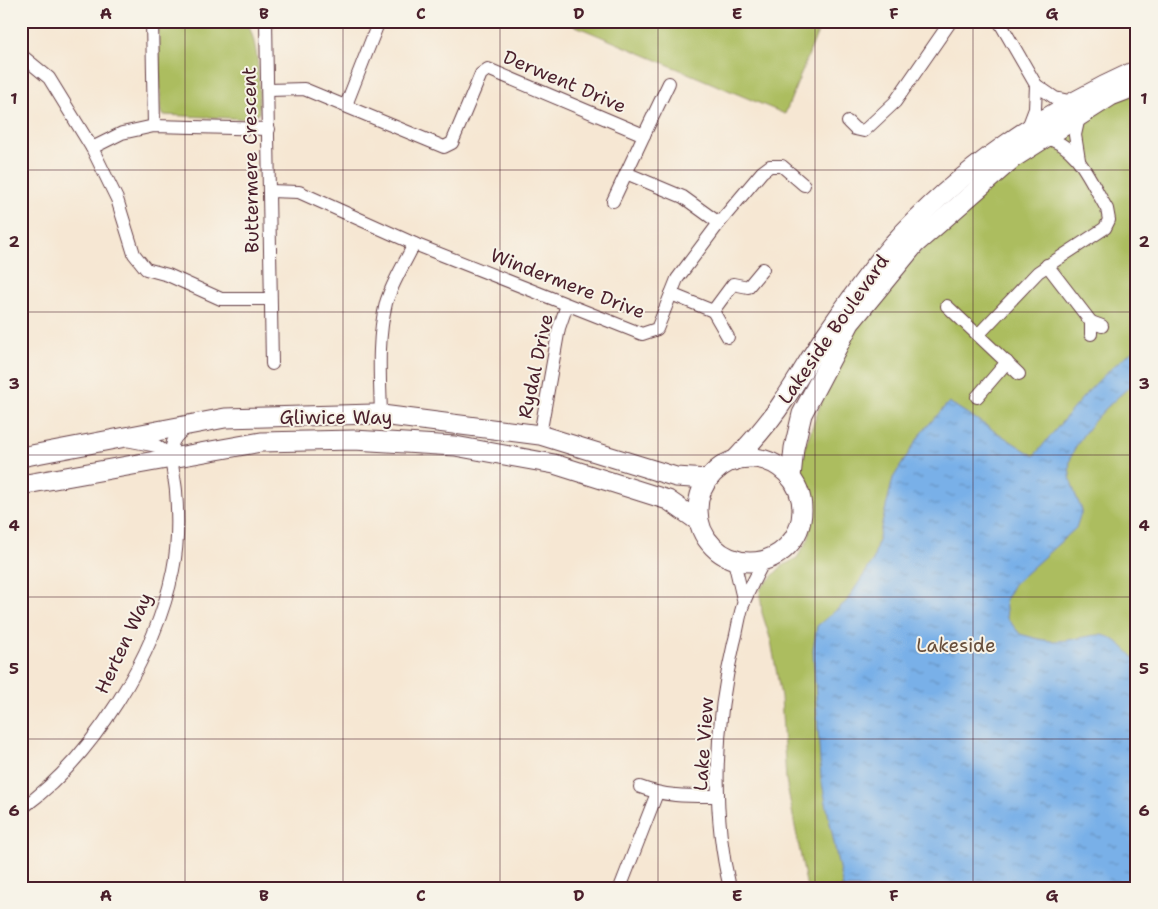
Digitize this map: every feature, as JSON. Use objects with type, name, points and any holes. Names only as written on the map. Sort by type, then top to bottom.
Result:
[{"type":"street","points":[[152,21],[154,126]]},
{"type":"street","name":"Buttermere Crescent","points":[[266,21],[269,90],[272,364]]},
{"type":"street","points":[[346,105],[379,21]]},
{"type":"street","points":[[848,122],[855,129],[864,131],[895,102],[951,21]]},
{"type":"street","points":[[999,21],[1036,85],[1076,109],[1075,138],[1080,163]]},
{"type":"street","points":[[21,55],[49,78],[92,148],[117,199],[134,254],[146,269],[168,275],[221,299],[270,299]]},
{"type":"street","name":"Derwent Drive","points":[[269,90],[304,89],[444,147],[452,143],[481,74],[488,69],[644,135]]},
{"type":"street","name":"Lakeside Boulevard","points":[[791,477],[794,448],[802,414],[850,323],[915,244],[1012,159],[1045,138],[1076,109],[1137,70]]},
{"type":"street","points":[[613,201],[669,83]]},
{"type":"street","points":[[1027,130],[1035,109],[1036,85]]},
{"type":"street","name":"Lakeside Boulevard","points":[[734,461],[752,442],[784,401],[828,330],[892,246],[929,208],[988,158],[1027,130],[1137,86]]},
{"type":"street","points":[[92,148],[122,133],[154,126],[269,129]]},
{"type":"street","points":[[978,335],[1038,272],[1105,228],[1108,220],[1107,209],[1080,163],[1061,142],[1045,138]]},
{"type":"street","name":"Windermere Drive","points":[[269,191],[299,192],[414,244],[642,334],[657,329],[677,280],[719,223],[762,172],[770,166],[782,166],[804,185]]},
{"type":"street","points":[[626,173],[683,197],[719,223]]},
{"type":"street","points":[[380,415],[380,346],[387,301],[414,244]]},
{"type":"street","points":[[1048,265],[1094,328]]},
{"type":"street","points":[[713,311],[733,284],[748,287],[763,269]]},
{"type":"street","points":[[671,294],[713,311],[728,336]]},
{"type":"street","name":"Rydal Drive","points":[[540,436],[559,328],[567,305]]},
{"type":"street","points":[[947,306],[1019,374]]},
{"type":"street","points":[[977,397],[1007,362]]},
{"type":"street","name":"Gliwice Way","points":[[21,457],[226,418],[380,415],[540,436],[676,477],[708,479]]},
{"type":"street","name":"Herten Way","points":[[21,809],[72,765],[108,719],[142,655],[161,611],[173,570],[176,493],[172,457],[173,442],[181,432],[195,423]]},
{"type":"street","points":[[113,438],[157,446],[172,457]]},
{"type":"street","name":"Gliwice Way","points":[[21,485],[261,442],[354,440],[455,446],[554,464],[668,500],[698,521]]},
{"type":"street","points":[[742,458],[758,458],[775,464],[791,477],[800,493],[802,517],[797,534],[784,550],[764,561],[750,563],[734,561],[716,551],[705,538],[698,521],[698,502],[708,479],[721,466],[734,461],[742,458]]},
{"type":"street","name":"Lake View","points":[[734,561],[744,603]]},
{"type":"street","name":"Lake View","points":[[730,888],[724,865],[718,796],[719,745],[727,675],[744,603],[764,561]]},
{"type":"street","points":[[640,787],[657,794],[718,796]]},
{"type":"street","points":[[620,888],[657,794]]},
{"type":"green space","points":[[158,21],[247,21],[257,55],[259,113],[251,119],[163,115],[161,109]]},
{"type":"green space","points":[[564,21],[822,21],[785,114]]},
{"type":"green space","name":"Lakeside","points":[[1137,86],[1137,888],[807,888],[786,780],[781,697],[771,641],[762,613],[760,589],[781,567],[797,558],[809,538],[811,512],[798,466],[850,323],[1005,165]]},
{"type":"water","name":"Lakeside","points":[[1137,348],[1137,381],[1108,406],[1088,428],[1074,450],[1070,461],[1071,480],[1082,510],[1076,528],[1014,584],[1005,600],[1007,618],[1020,634],[1054,641],[1098,635],[1106,636],[1123,647],[1135,659],[1137,888],[843,888],[821,778],[813,650],[817,626],[846,602],[873,561],[893,478],[922,432],[949,402],[1034,456],[1069,413],[1108,371]]}]
